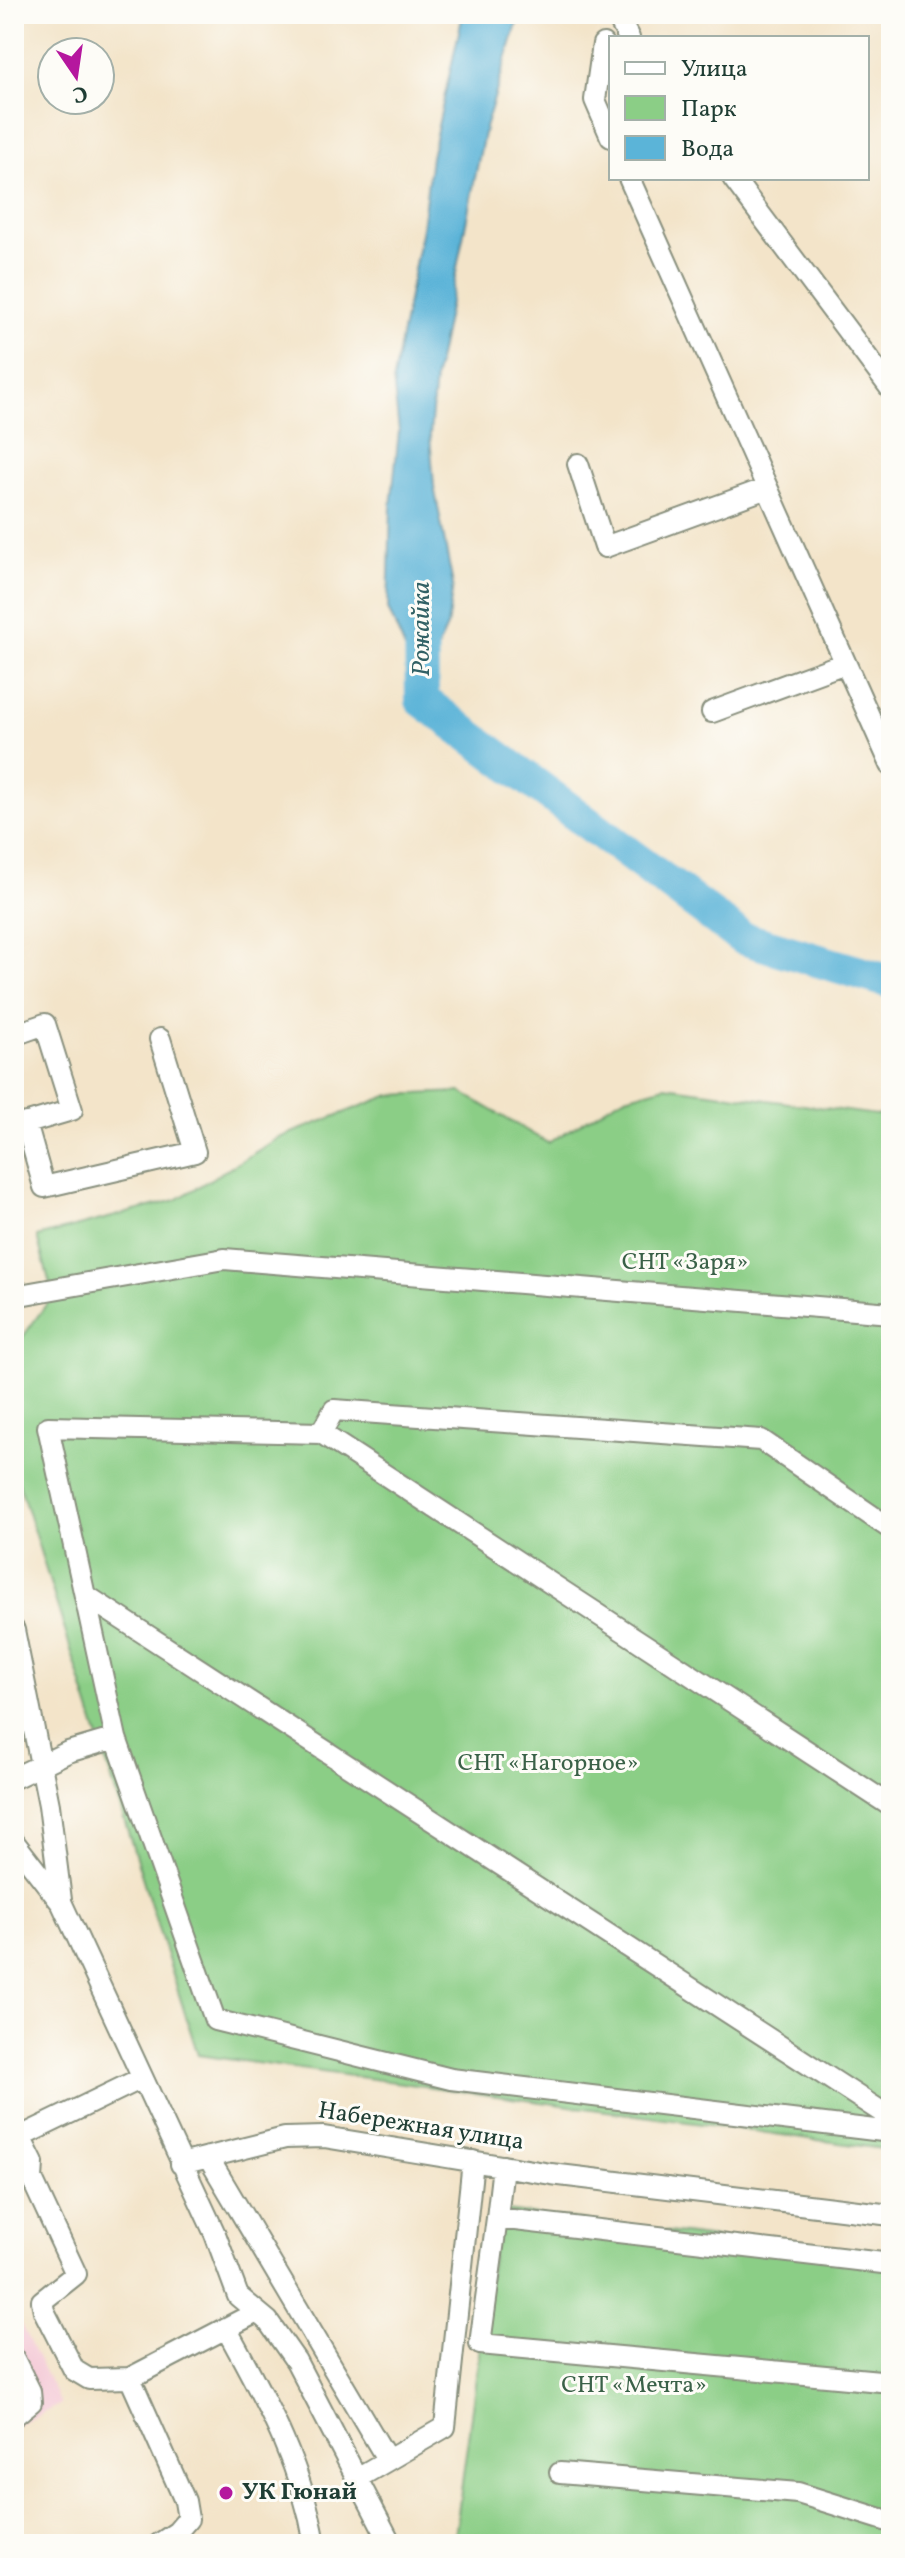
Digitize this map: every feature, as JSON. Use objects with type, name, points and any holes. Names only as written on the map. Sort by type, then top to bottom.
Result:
[{"type":"street","points":[[616,14],[628,36]]},
{"type":"street","points":[[603,44],[595,100],[609,132]]},
{"type":"street","points":[[630,180],[845,663],[888,752]]},
{"type":"street","points":[[734,180],[891,389]]},
{"type":"street","points":[[578,464],[605,547],[767,488]]},
{"type":"street","points":[[712,712],[845,663]]},
{"type":"street","points":[[14,1035],[45,1024],[72,1110],[20,1125],[44,1187],[195,1152],[160,1039]]},
{"type":"street","points":[[14,1296],[224,1259],[891,1313]]},
{"type":"street","points":[[321,1433],[334,1410],[761,1440],[891,1529]]},
{"type":"street","points":[[891,1806],[321,1433],[48,1427],[116,1738],[215,2020],[451,2079],[891,2132]]},
{"type":"street","points":[[85,1595],[891,2118]]},
{"type":"street","points":[[14,1630],[18,1672],[39,1766],[62,1904]]},
{"type":"street","points":[[14,1778],[68,1752],[116,1738]]},
{"type":"street","points":[[14,1840],[42,1837],[50,1824]]},
{"type":"street","points":[[14,1840],[62,1904],[140,2079],[215,2234],[229,2279],[238,2296],[268,2321],[296,2361],[359,2477],[391,2544]]},
{"type":"street","points":[[140,2079],[17,2132],[33,2163],[32,2179],[74,2263],[76,2274],[42,2301],[44,2311],[81,2377],[130,2378],[255,2313]]},
{"type":"street","name":"Набережная улица","points":[[181,2164],[304,2136],[503,2166],[891,2215]]},
{"type":"street","points":[[208,2157],[387,2459]]},
{"type":"street","points":[[359,2477],[445,2427],[473,2161]]},
{"type":"street","points":[[503,2166],[480,2344],[891,2382]]},
{"type":"street","points":[[497,2218],[891,2264]]},
{"type":"street","points":[[226,2328],[290,2449],[308,2504],[315,2544]]},
{"type":"street","points":[[14,2359],[30,2391],[31,2402],[14,2416]]},
{"type":"street","points":[[130,2378],[185,2501],[188,2519],[177,2532],[159,2544]]},
{"type":"street","points":[[560,2473],[798,2493],[891,2522]]},
{"type":"shaded area","points":[[14,2311],[61,2404],[14,2427]]},
{"type":"green space","name":"СНТ «Нагорное»","points":[[665,1086],[891,1117],[891,2150],[198,2055],[14,1468],[14,1349],[53,1295],[37,1237],[176,1200],[279,1138],[390,1095],[461,1092],[548,1143],[622,1098]]},
{"type":"green space","name":"СНТ «Мечта»","points":[[498,2210],[891,2261],[891,2544],[454,2544]]},
{"type":"water","points":[[463,14],[520,14],[485,128],[435,377],[430,435],[434,486],[453,585],[447,627],[433,658],[414,659],[405,649],[388,609],[391,506],[399,431],[393,379],[422,228],[431,157]]},
{"type":"waterway","name":"Рожайка","points":[[421,612],[422,700],[742,938],[891,982]]},
{"type":"place","name":"УК Гюнай","points":[[226,2493]]},
{"type":"park label","name":"СНТ «Заря»","points":[[685,1263]]}]
